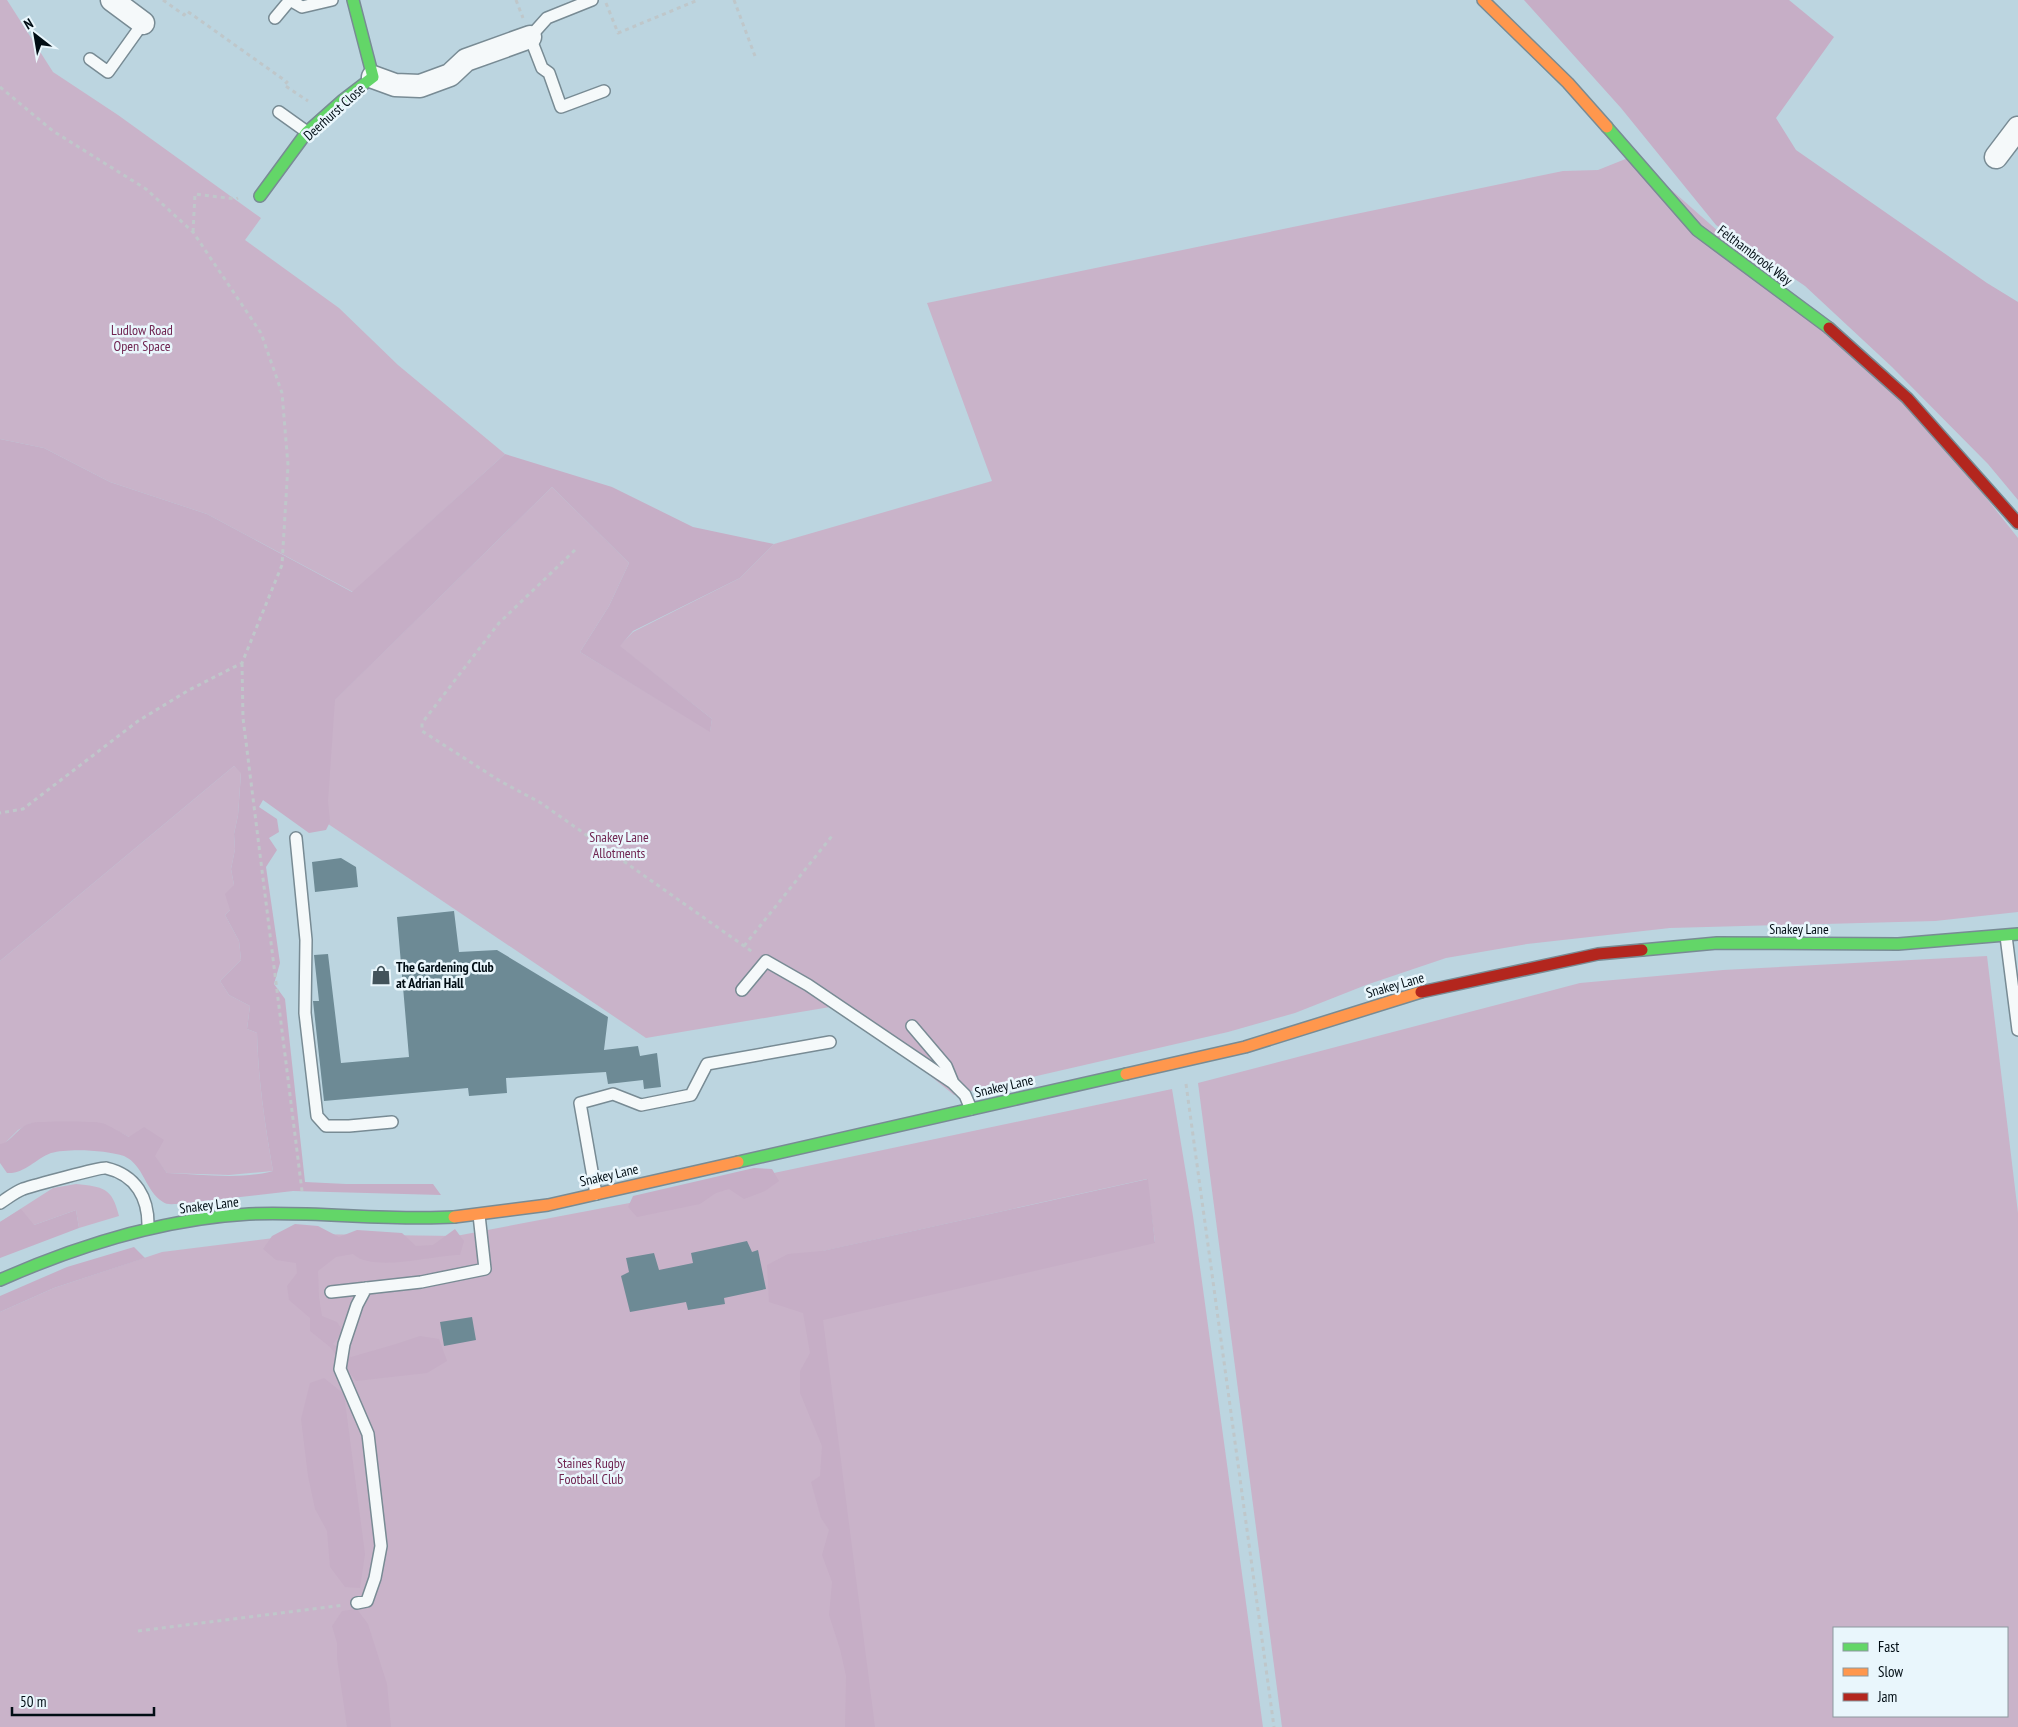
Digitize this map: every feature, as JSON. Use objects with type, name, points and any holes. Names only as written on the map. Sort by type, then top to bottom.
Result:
[{"type":"street","points":[[112,0],[143,23]]},
{"type":"street","name":"Deerhurst Close","points":[[353,0],[373,77]]},
{"type":"street","name":"Felthambrook Way","points":[[1483,0],[1568,83],[1697,230],[1830,329],[1906,398],[2018,523]]},
{"type":"street","name":"Deerhurst Close","points":[[373,77],[395,85],[420,86],[450,75],[466,60],[530,37]]},
{"type":"street","name":"Deerhurst Close","points":[[260,196],[307,132],[373,77]]},
{"type":"street","points":[[1996,157],[2018,128]]},
{"type":"street","name":"Snakey Lane","points":[[0,1280],[44,1260],[112,1237],[148,1228],[224,1216],[305,1214],[426,1218],[479,1215],[548,1205],[1245,1047],[1410,995],[1598,954],[1717,943],[1898,944],[2012,935]]},
{"type":"lane","points":[[275,18],[290,0],[302,7],[332,0]]},
{"type":"lane","points":[[592,0],[547,18],[530,37],[542,68],[549,73],[561,107],[604,91]]},
{"type":"lane","points":[[90,59],[108,72],[143,23]]},
{"type":"lane","points":[[279,112],[307,132]]},
{"type":"lane","points":[[296,838],[306,940],[305,1013],[317,1116],[326,1126],[392,1122]]},
{"type":"lane","points":[[2012,935],[2018,1030]]},
{"type":"lane","points":[[742,990],[766,961],[808,985],[954,1083],[965,1095],[971,1110]]},
{"type":"lane","points":[[912,1026],[946,1066],[954,1083]]},
{"type":"lane","points":[[596,1194],[580,1103],[613,1094],[641,1105],[691,1095],[707,1064],[830,1042]]},
{"type":"lane","points":[[0,1203],[23,1189],[104,1168],[132,1179],[142,1194],[148,1210],[148,1228]]},
{"type":"lane","points":[[331,1292],[421,1282],[485,1269],[479,1215]]},
{"type":"lane","points":[[357,1603],[367,1601],[375,1578],[380,1546],[368,1434],[340,1369],[344,1344],[357,1305],[366,1288]]},
{"type":"path","points":[[163,0],[184,15],[187,11],[287,82],[284,85],[327,114]]},
{"type":"path","points":[[605,0],[618,34],[698,0]]},
{"type":"path","points":[[734,0],[755,56]]},
{"type":"path","points":[[0,87],[53,131],[146,189],[193,232],[261,333],[282,393],[288,465],[282,565],[242,663],[243,718],[302,1190]]},
{"type":"path","points":[[193,232],[195,194],[236,199],[243,194]]},
{"type":"path","points":[[575,550],[499,623],[422,723],[422,731],[500,780],[541,803],[766,961]]},
{"type":"path","points":[[0,813],[23,809],[138,721],[189,690],[242,663]]},
{"type":"path","points":[[744,946],[832,836]]},
{"type":"path","points":[[1183,1061],[1274,1727]]},
{"type":"path","points":[[138,1631],[357,1603]]},
{"type":"green space","name":"Ludlow Road Open Space","points":[[0,0],[7,0],[53,72],[118,115],[261,218],[245,240],[339,308],[398,365],[505,454],[353,592],[207,514],[110,482],[44,448],[0,439]]},
{"type":"green space","name":"Snakey Lane Allotments","points":[[1633,156],[1907,398],[2018,538],[2018,912],[1935,921],[1670,928],[1527,944],[1446,958],[1366,985],[1295,1013],[1228,1032],[954,1095],[907,1057],[830,1007],[646,1038],[257,776],[552,487],[629,563],[609,606],[580,652],[710,731],[712,719],[619,646],[633,632],[740,578],[774,544],[992,481],[927,303],[1563,171],[1598,170]]},
{"type":"green space","points":[[234,766],[241,772],[238,815],[234,834],[235,849],[231,869],[234,885],[230,910],[225,915],[239,941],[241,960],[220,981],[229,995],[250,1006],[247,1029],[257,1033],[262,1102],[273,1171],[229,1175],[167,1173],[154,1156],[129,1137],[101,1123],[31,1123],[18,1130],[4,1144],[0,1144],[0,961]]},
{"type":"green space","points":[[1987,956],[2018,1213],[2018,1727],[1282,1727],[1198,1083],[1580,983],[1723,970]]},
{"type":"green space","name":"Staines Rugby Football Club","points":[[1172,1089],[1193,1216],[1263,1727],[0,1727],[0,1312],[54,1288],[162,1252],[306,1234],[456,1236],[656,1198]],"holes":[[[1147,1179],[1155,1242],[822,1252]]]},
{"type":"green space","points":[[76,1184],[105,1190],[113,1199],[119,1216],[79,1228],[76,1210],[34,1225],[0,1222],[53,1188]]},
{"type":"shaded area","points":[[1524,0],[1789,0],[1834,37],[1776,118],[1796,150],[1987,283],[2018,302],[2018,500],[1988,464],[1892,367],[1805,286],[1716,225],[1621,108]]},
{"type":"shaded area","points":[[0,439],[44,448],[110,482],[207,514],[352,592],[505,454],[612,487],[693,527],[774,544],[740,578],[633,631],[620,646],[712,719],[710,732],[580,652],[609,606],[629,563],[552,487],[335,700],[328,801],[330,822],[326,830],[309,833],[263,800],[259,807],[277,819],[279,832],[269,838],[277,850],[266,867],[280,963],[274,984],[285,999],[305,1182],[433,1184],[441,1195],[293,1191],[170,1204],[164,1203],[157,1197],[131,1160],[117,1154],[87,1150],[58,1151],[45,1156],[25,1169],[13,1173],[7,1173],[0,1163],[0,1144],[8,1141],[22,1127],[31,1123],[66,1121],[102,1123],[129,1137],[144,1127],[164,1140],[155,1156],[167,1173],[234,1176],[273,1171],[262,1102],[257,1033],[247,1029],[250,1006],[229,995],[220,981],[241,960],[239,941],[225,915],[230,910],[225,894],[234,885],[231,869],[235,849],[234,834],[238,815],[241,773],[234,766],[0,961]]},
{"type":"shaded area","points":[[754,1168],[772,1169],[779,1181],[765,1191],[744,1199],[729,1189],[716,1193],[700,1204],[637,1217],[628,1207],[633,1196]]},
{"type":"shaded area","points":[[1148,1179],[1155,1243],[823,1320],[875,1727],[845,1727],[846,1676],[829,1615],[832,1582],[822,1555],[829,1530],[821,1518],[811,1482],[820,1476],[822,1446],[800,1393],[800,1371],[810,1353],[803,1313],[769,1302],[767,1265],[788,1254],[822,1251]]},
{"type":"shaded area","points":[[21,1209],[34,1225],[76,1210],[79,1228],[0,1258],[0,1222]]},
{"type":"shaded area","points":[[295,1224],[318,1226],[339,1237],[357,1230],[402,1233],[416,1246],[433,1245],[455,1229],[464,1241],[460,1255],[389,1263],[362,1259],[353,1254],[336,1257],[318,1271],[322,1316],[337,1322],[343,1331],[333,1344],[351,1357],[420,1336],[439,1339],[447,1361],[427,1373],[356,1381],[330,1347],[310,1331],[310,1318],[289,1300],[287,1286],[297,1273],[296,1263],[276,1260],[263,1249],[272,1236]]},
{"type":"shaded area","points":[[134,1247],[145,1258],[54,1288],[0,1312],[0,1296],[67,1267]]},
{"type":"shaded area","points":[[324,1378],[344,1394],[365,1554],[360,1588],[345,1587],[330,1567],[327,1531],[315,1509],[308,1476],[301,1419],[310,1383]]},
{"type":"shaded area","points":[[357,1609],[368,1624],[387,1684],[391,1727],[347,1727],[337,1658],[337,1643],[332,1626],[342,1611]]},
{"type":"building","points":[[341,858],[356,867],[358,887],[315,892],[312,862]]},
{"type":"building","points":[[454,911],[459,952],[497,950],[608,1017],[604,1050],[638,1046],[640,1056],[657,1053],[661,1087],[644,1089],[643,1080],[608,1084],[606,1072],[506,1078],[507,1093],[469,1096],[468,1088],[324,1101],[313,1001],[319,1001],[314,955],[328,954],[341,1063],[409,1057],[397,917]]},
{"type":"building","points":[[747,1241],[752,1252],[758,1250],[766,1289],[724,1298],[725,1304],[688,1310],[686,1302],[630,1312],[621,1276],[629,1272],[626,1258],[654,1253],[659,1270],[693,1263],[691,1253]]},
{"type":"building","points":[[472,1317],[476,1340],[444,1346],[440,1322]]},
{"type":"traffic: fast","points":[[260,196],[307,132],[343,100],[373,77],[353,0]]},
{"type":"traffic: fast","points":[[1607,127],[1697,230],[1829,328]]},
{"type":"traffic: fast","points":[[1642,950],[1717,943],[1898,944],[2018,934]]},
{"type":"traffic: fast","points":[[738,1162],[1126,1074]]},
{"type":"traffic: fast","points":[[0,1280],[60,1256],[121,1236],[153,1228],[217,1217],[275,1213],[403,1218],[454,1217]]},
{"type":"traffic: slow","points":[[1483,0],[1568,83],[1607,127]]},
{"type":"traffic: slow","points":[[1126,1074],[1245,1047],[1421,992]]},
{"type":"traffic: slow","points":[[454,1217],[548,1205],[738,1162]]},
{"type":"traffic: jam","points":[[1829,328],[1907,398],[2018,523]]},
{"type":"traffic: jam","points":[[1421,992],[1598,954],[1642,950]]},
{"type":"place","name":"The Gardening Club at Adrian Hall","points":[[381,975]]}]
